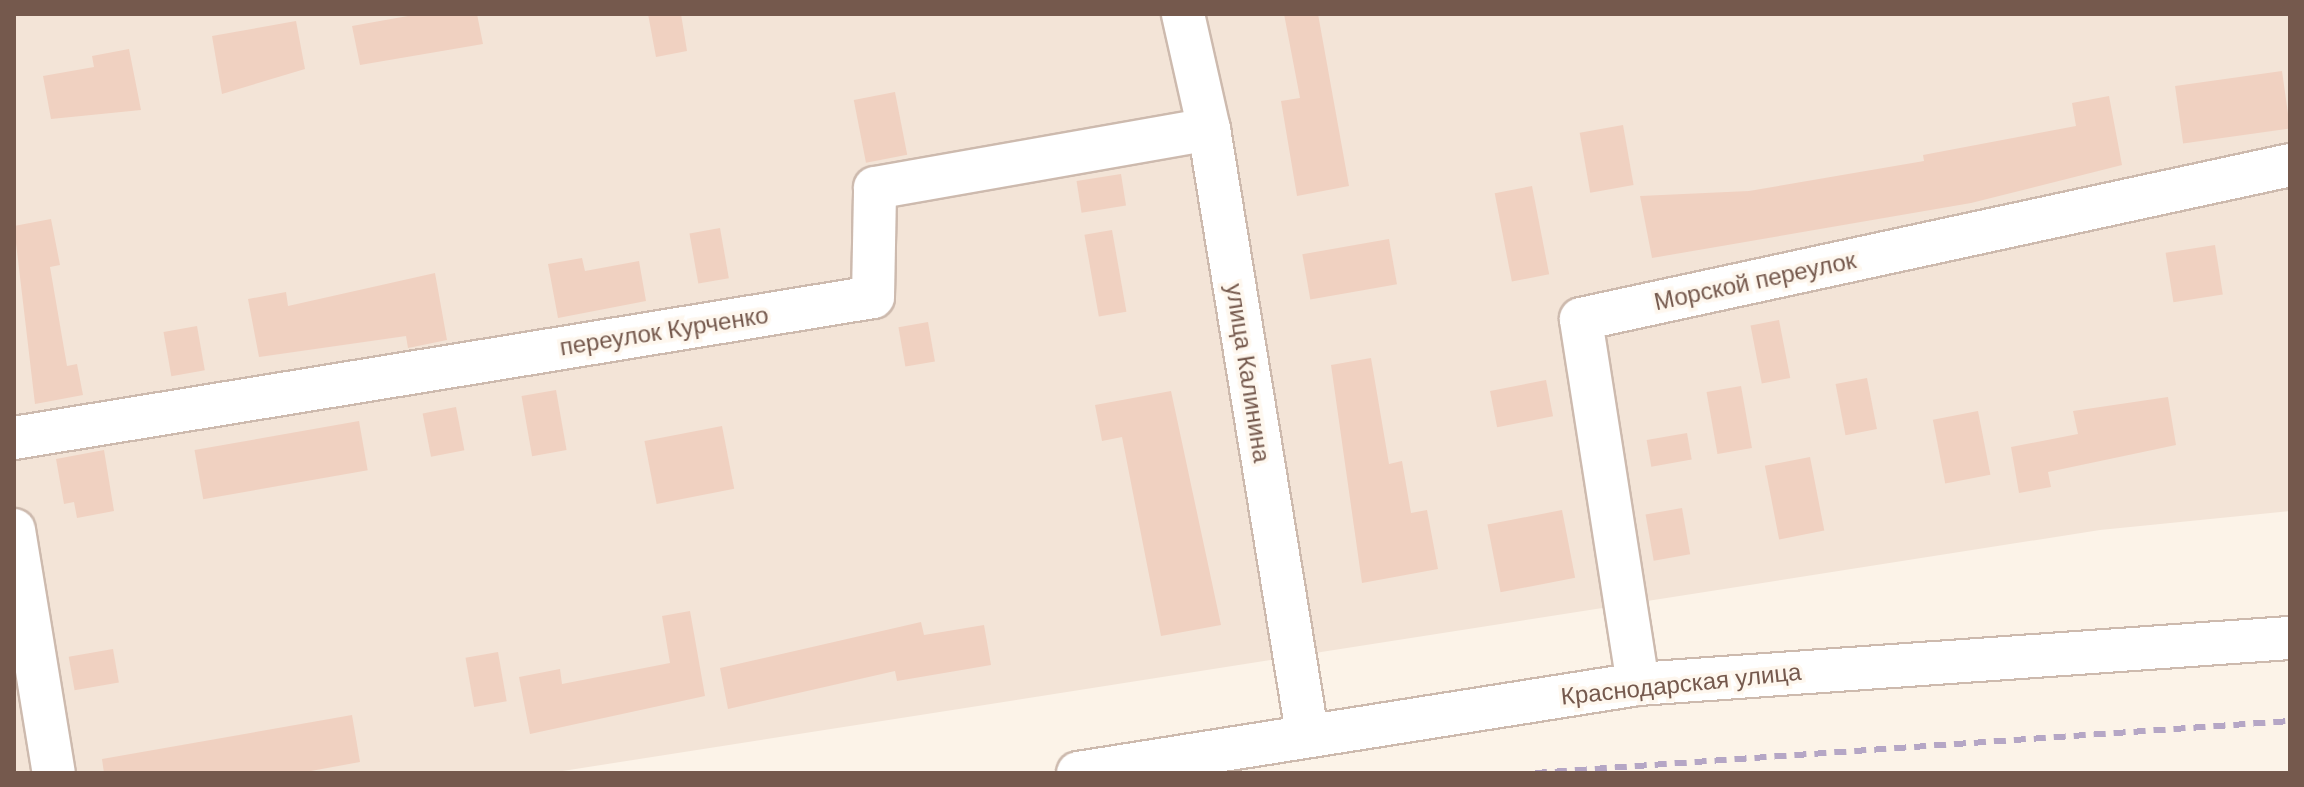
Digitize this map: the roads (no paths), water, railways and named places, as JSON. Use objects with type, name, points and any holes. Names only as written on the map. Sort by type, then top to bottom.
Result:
[{"type":"street","name":"улица Калинина","points":[[1183,14],[1209,129],[1307,733]]},
{"type":"street","name":"переулок Курченко","points":[[14,438],[873,297],[875,188],[1209,129]]},
{"type":"street","name":"Морской переулок","points":[[1638,684],[1581,319],[2290,165]]},
{"type":"street","points":[[14,530],[54,773]]},
{"type":"street","name":"Краснодарская улица","points":[[1078,773],[1307,733],[1638,684],[2290,638]]},
{"type":"railway","points":[[1535,773],[2290,721]]}]
